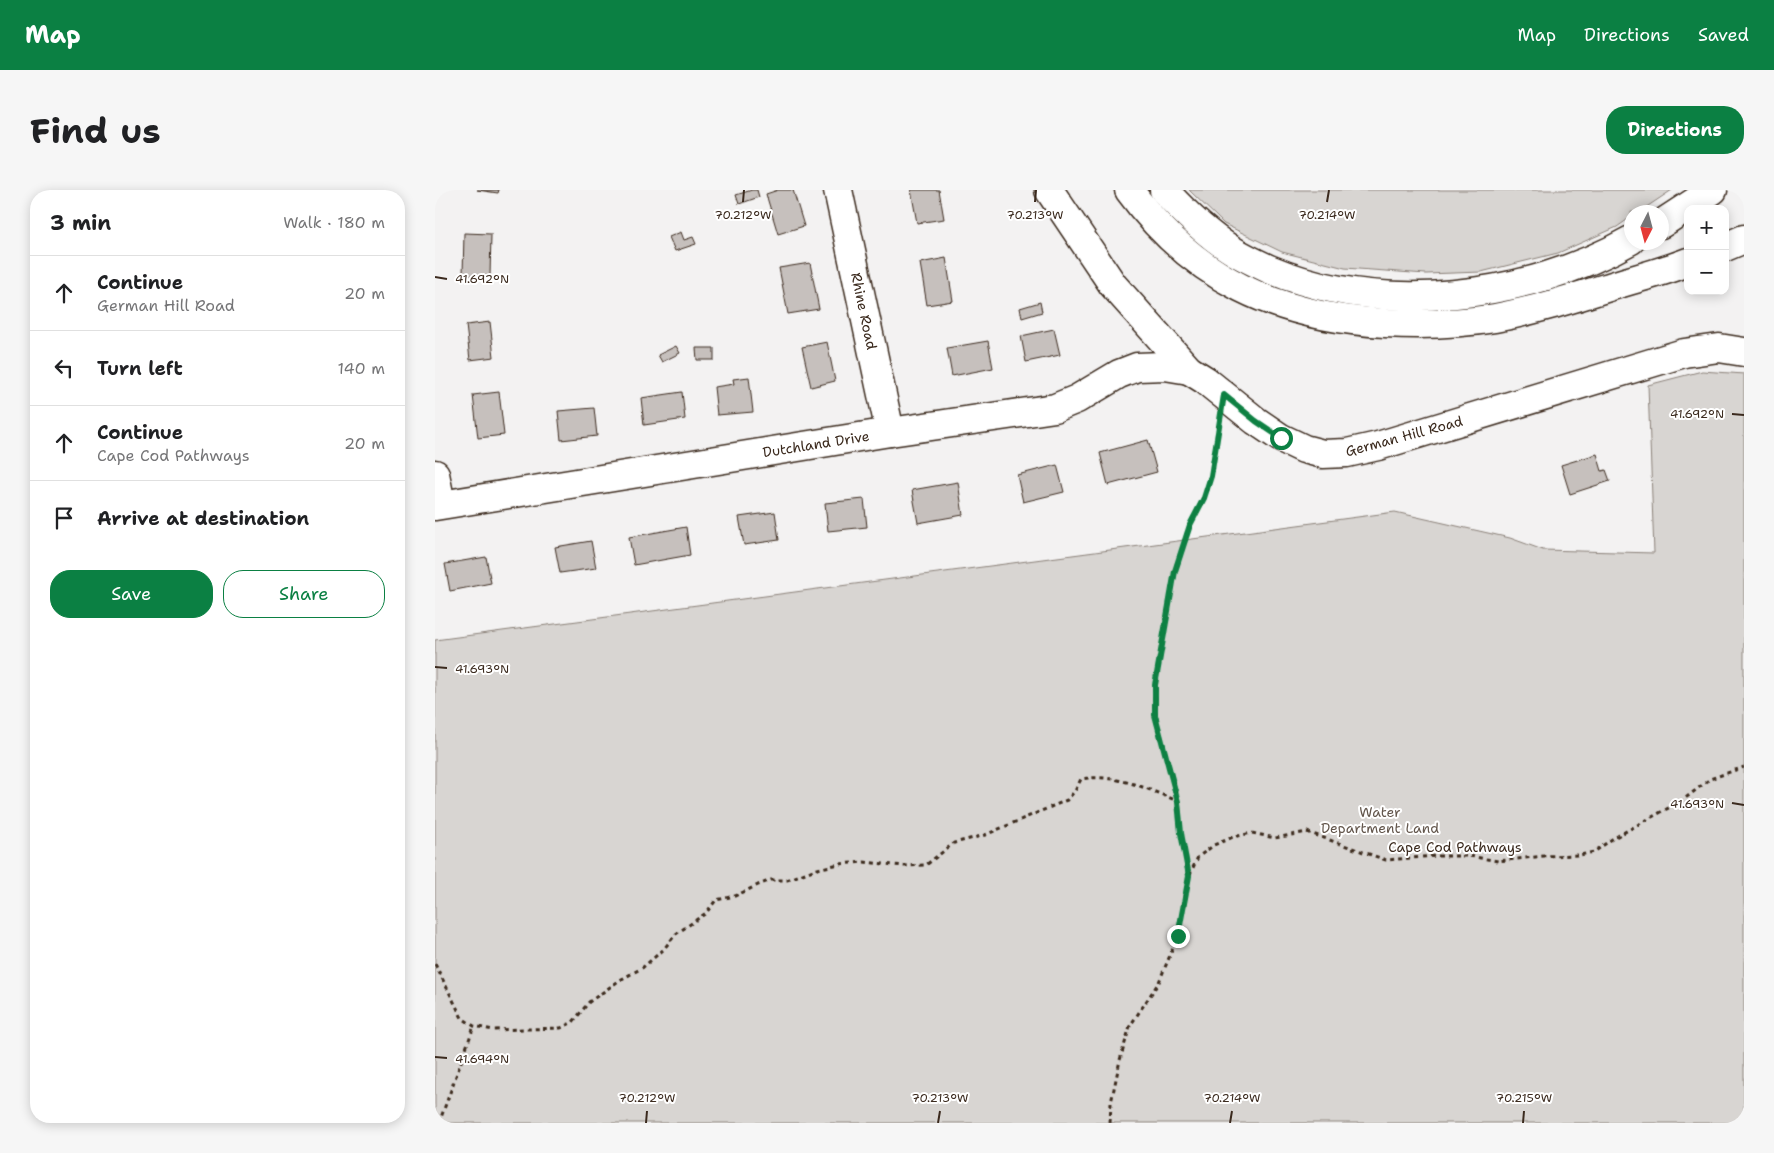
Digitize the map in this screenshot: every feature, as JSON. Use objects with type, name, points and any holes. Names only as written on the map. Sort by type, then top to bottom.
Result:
[{"type":"main road","name":"Rhine Road","points":[[838,190],[890,432]]},
{"type":"main road","name":"German Hill Road","points":[[1049,190],[1113,285],[1189,370],[1281,438],[1304,449],[1323,454],[1347,453],[1436,429],[1684,353],[1719,348],[1744,352]]},
{"type":"main road","points":[[1129,190],[1146,213],[1165,233],[1205,267],[1227,281],[1259,297],[1303,312],[1367,322],[1428,324],[1496,318],[1594,292],[1684,263]]},
{"type":"main road","points":[[1165,190],[1179,207],[1203,230],[1237,253],[1288,276],[1325,286],[1363,293],[1440,295],[1477,291],[1556,273],[1624,243]]},
{"type":"main road","points":[[1669,219],[1713,190]]},
{"type":"main road","name":"Dutchland Drive","points":[[438,505],[890,432],[1055,408],[1077,399],[1119,374],[1137,367],[1165,366],[1189,370]]},
{"type":"main road","points":[[435,474],[438,505]]},
{"type":"path","points":[[1189,876],[1181,833],[1178,802],[1155,715],[1155,685],[1175,571],[1190,525],[1204,498],[1211,476],[1224,395]]},
{"type":"path","name":"Cape Cod Pathways","points":[[1109,1123],[1120,1060],[1130,1026],[1159,982],[1178,936],[1189,876],[1198,857],[1214,845],[1233,837],[1252,833],[1275,838],[1307,832],[1386,860],[1469,856],[1498,861],[1544,856],[1580,855],[1594,852],[1611,839],[1683,800],[1710,779],[1744,766]]},
{"type":"path","points":[[435,964],[461,1018],[475,1026],[493,1030],[561,1028],[573,1022],[589,1002],[620,980],[643,968],[663,950],[675,934],[705,913],[716,900],[735,896],[771,880],[787,880],[813,870],[839,864],[864,862],[904,866],[926,865],[954,843],[985,834],[1067,800],[1075,791],[1081,779],[1101,777],[1132,783],[1178,802]]},
{"type":"path","points":[[439,1123],[475,1026]]},
{"type":"green space","points":[[1189,190],[1672,190],[1650,205],[1624,205],[1624,222],[1617,227],[1558,253],[1481,272],[1426,274],[1345,268],[1282,252],[1224,224]]},
{"type":"green space","name":"Water Department Land","points":[[1702,371],[1744,374],[1744,1123],[435,1123],[435,640],[1395,512],[1510,538],[1543,550],[1654,553],[1648,385]]},
{"type":"building","points":[[477,190],[499,190],[498,193]]},
{"type":"building","points":[[757,190],[759,197],[739,204],[736,195]]},
{"type":"building","points":[[778,190],[793,190],[804,226],[778,234],[766,194]]},
{"type":"building","points":[[911,190],[939,190],[944,219],[917,223]]},
{"type":"building","points":[[681,232],[684,240],[693,237],[696,244],[675,251],[669,237]]},
{"type":"building","points":[[464,233],[491,234],[490,276],[463,275]]},
{"type":"building","points":[[946,258],[953,301],[927,305],[920,263]]},
{"type":"building","points":[[810,263],[819,309],[788,314],[779,268]]},
{"type":"building","points":[[1040,302],[1042,312],[1022,318],[1020,308]]},
{"type":"building","points":[[490,322],[494,357],[470,360],[466,325]]},
{"type":"building","points":[[1054,329],[1060,355],[1026,362],[1021,336]]},
{"type":"building","points":[[988,341],[993,368],[952,376],[947,348]]},
{"type":"building","points":[[827,342],[835,381],[811,387],[802,347]]},
{"type":"building","points":[[676,346],[680,353],[662,362],[658,355]]},
{"type":"building","points":[[696,348],[714,348],[714,360],[697,360]]},
{"type":"building","points":[[749,377],[753,412],[717,415],[714,387],[734,384],[733,379]]},
{"type":"building","points":[[499,392],[504,435],[478,438],[473,395]]},
{"type":"building","points":[[682,392],[685,419],[644,425],[641,398]]},
{"type":"building","points":[[594,408],[597,436],[561,440],[558,411]]},
{"type":"building","points":[[1148,440],[1157,472],[1108,485],[1100,453]]},
{"type":"building","points":[[1597,454],[1602,471],[1606,470],[1610,481],[1570,494],[1561,465]]},
{"type":"building","points":[[1057,465],[1064,492],[1023,502],[1017,475]]},
{"type":"building","points":[[958,482],[963,515],[918,523],[912,490]]},
{"type":"building","points":[[864,499],[867,527],[828,531],[825,503]]},
{"type":"building","points":[[775,512],[779,540],[744,545],[739,517]]},
{"type":"building","points":[[686,527],[690,555],[634,565],[629,537]]},
{"type":"building","points":[[591,541],[596,568],[560,573],[555,547]]},
{"type":"building","points":[[486,557],[491,583],[450,591],[445,564]]},
{"type":"route","points":[[1178,936],[1189,876],[1181,833],[1178,802],[1155,715],[1155,685],[1175,571],[1190,525],[1204,498],[1211,476],[1224,395],[1281,438]]}]
